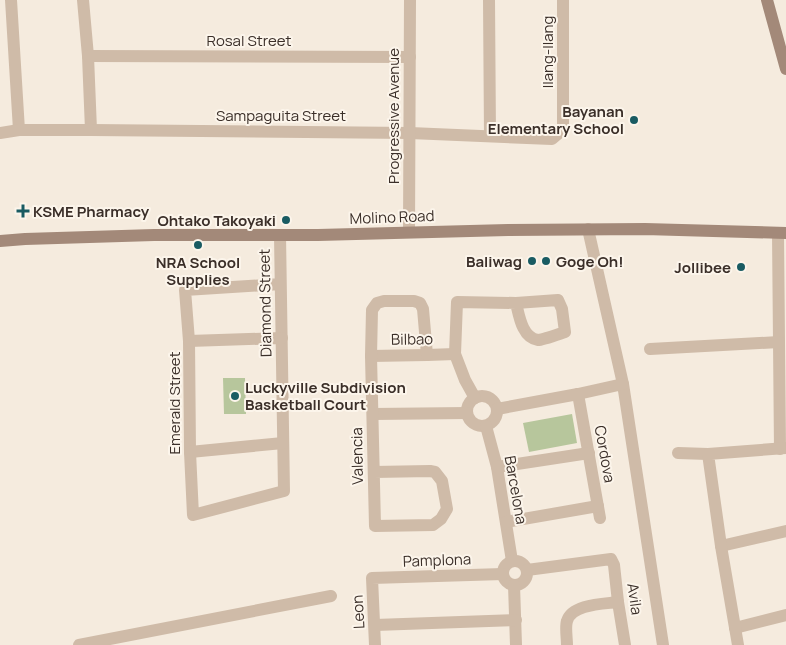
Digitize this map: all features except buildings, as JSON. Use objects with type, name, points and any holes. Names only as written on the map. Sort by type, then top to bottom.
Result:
[{"type":"main road","points":[[767,0],[786,69]]},
{"type":"main road","name":"Molino Road","points":[[0,241],[154,235],[280,235],[588,229],[666,229],[782,233]]},
{"type":"street","points":[[11,0],[19,130]]},
{"type":"street","points":[[83,0],[88,56],[91,130]]},
{"type":"street","name":"Progressive Avenue","points":[[409,232],[410,0]]},
{"type":"street","points":[[489,0],[490,136]]},
{"type":"street","name":"Ilang-Ilang","points":[[559,133],[563,126],[563,0]]},
{"type":"street","name":"Rosal Street","points":[[88,56],[410,57]]},
{"type":"street","name":"Sampaguita Street","points":[[0,133],[19,130],[410,133],[552,139],[559,133]]},
{"type":"street","points":[[588,229],[623,384],[663,645]]},
{"type":"street","points":[[678,454],[708,454],[783,448],[781,349],[782,233]]},
{"type":"street","name":"Diamond Street","points":[[193,515],[284,491],[280,235]]},
{"type":"street","name":"Emerald Street","points":[[193,515],[190,452],[189,341],[185,290],[280,284]]},
{"type":"street","points":[[475,398],[454,354],[457,302],[516,303],[558,300],[562,308],[565,332],[538,340],[529,336],[522,327],[516,303]]},
{"type":"street","name":"Valencia","points":[[374,472],[436,472],[442,481],[447,509],[441,519],[433,525],[375,526],[371,356],[372,310],[377,303],[384,301],[414,301],[420,303],[423,309],[427,355]]},
{"type":"street","points":[[189,341],[282,338]]},
{"type":"street","points":[[650,349],[781,349]]},
{"type":"street","name":"Bilbao","points":[[371,356],[454,354]]},
{"type":"street","points":[[497,410],[623,384]]},
{"type":"street","name":"Cordova","points":[[506,522],[599,512],[578,394]]},
{"type":"street","points":[[483,396],[494,402],[497,410],[493,422],[486,426],[476,425],[468,418],[467,413],[469,404],[475,398],[483,396]]},
{"type":"street","points":[[373,414],[467,413]]},
{"type":"street","name":"Barcelona","points":[[486,426],[497,467],[512,561]]},
{"type":"street","points":[[190,452],[283,443]]},
{"type":"street","points":[[497,467],[589,453]]},
{"type":"street","points":[[708,454],[738,645]]},
{"type":"street","points":[[721,546],[786,531]]},
{"type":"street","name":"Avila","points":[[527,570],[611,558],[614,565],[625,645]]},
{"type":"street","points":[[512,561],[520,561],[527,570],[525,580],[514,585],[506,581],[503,574],[505,566],[512,561]]},
{"type":"street","name":"Pamplona","points":[[372,578],[503,574]]},
{"type":"street","name":"Leon","points":[[372,578],[375,645]]},
{"type":"street","points":[[514,585],[516,645]]},
{"type":"street","points":[[79,645],[331,596]]},
{"type":"street","points":[[567,645],[567,621],[571,613],[580,608],[618,602]]},
{"type":"street","points":[[735,628],[786,615]]},
{"type":"street","points":[[374,625],[516,620]]},
{"type":"green space","name":"Luckyville Subdivision Basketball Court","points":[[223,378],[245,378],[246,414],[224,414]]},
{"type":"green space","points":[[572,414],[577,443],[529,452],[523,423]]},
{"type":"place","name":"Bayanan Elementary School","points":[[634,120]]},
{"type":"place","name":"KSME Pharmacy","points":[[23,211]]},
{"type":"place","name":"Ohtako Takoyaki","points":[[286,220]]},
{"type":"place","name":"NRA School Supplies","points":[[198,245]]},
{"type":"place","name":"Baliwag","points":[[532,261]]},
{"type":"place","name":"Goge Oh!","points":[[546,261]]},
{"type":"place","name":"Jollibee","points":[[741,267]]},
{"type":"place","name":"Luckyville Subdivision Basketball Court","points":[[235,396]]}]
